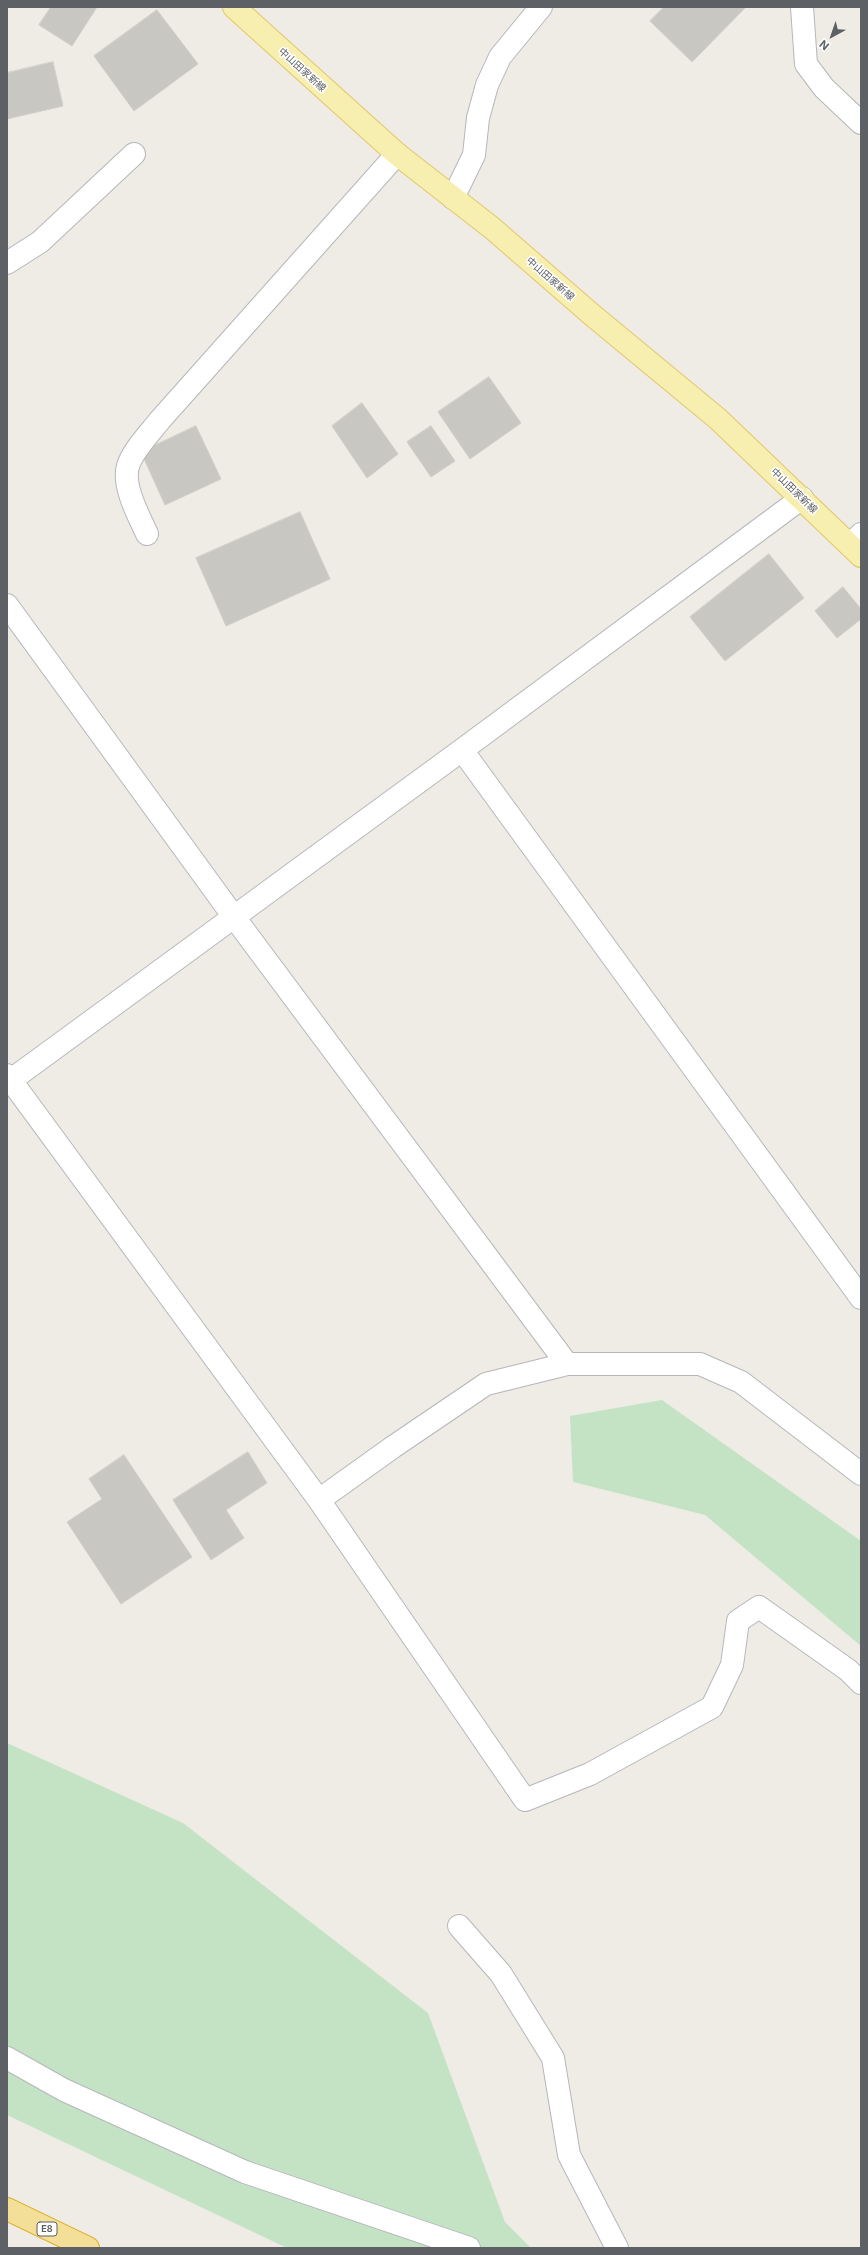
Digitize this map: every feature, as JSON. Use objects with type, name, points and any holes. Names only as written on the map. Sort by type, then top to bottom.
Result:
[{"type":"highway","name":"E8","points":[[7,2209],[88,2248]]},
{"type":"main road","name":"中山田家新線","points":[[234,7],[397,154],[492,228],[591,314],[718,419],[802,498],[857,545]]},
{"type":"street","points":[[452,198],[474,156],[478,118],[487,85],[500,57],[541,7]]},
{"type":"street","points":[[802,7],[806,64],[824,88],[861,123]]},
{"type":"street","points":[[7,262],[40,242],[134,154]]},
{"type":"street","points":[[147,534],[129,493],[128,467],[134,454],[160,420],[397,154]]},
{"type":"street","points":[[802,498],[234,917],[8,1079],[319,1500],[525,1800],[590,1774],[712,1707],[732,1665],[738,1621],[759,1608],[848,1670],[861,1684]]},
{"type":"street","points":[[7,605],[234,917],[567,1364]]},
{"type":"street","points":[[462,750],[861,1298]]},
{"type":"street","points":[[319,1500],[393,1447],[486,1384],[567,1364],[700,1364],[741,1382],[861,1474]]},
{"type":"street","points":[[460,1926],[501,1974],[553,2058],[569,2155],[617,2248]]},
{"type":"street","points":[[7,2058],[64,2090],[245,2172],[469,2248]]},
{"type":"green space","points":[[662,1400],[861,1541],[861,1646],[705,1515],[573,1482],[570,1416]]},
{"type":"green space","points":[[7,1743],[183,1823],[428,2013],[505,2222],[531,2248],[287,2248],[7,2115]]},
{"type":"building","points":[[51,7],[97,7],[72,46],[39,25]]},
{"type":"building","points":[[664,7],[746,7],[692,62],[650,21]]},
{"type":"building","points":[[157,10],[198,64],[134,111],[94,56]]},
{"type":"building","points":[[53,62],[63,106],[7,119],[7,73]]},
{"type":"building","points":[[489,377],[521,423],[470,459],[438,412]]},
{"type":"building","points":[[362,403],[398,454],[367,478],[332,426]]},
{"type":"building","points":[[196,426],[221,479],[165,505],[141,452]]},
{"type":"building","points":[[431,426],[455,461],[431,477],[407,442]]},
{"type":"building","points":[[300,512],[330,579],[226,626],[196,558]]},
{"type":"building","points":[[769,554],[804,598],[725,661],[690,617]]},
{"type":"building","points":[[843,587],[861,609],[861,619],[837,638],[815,611]]},
{"type":"building","points":[[248,1452],[267,1483],[226,1510],[244,1538],[211,1560],[173,1500]]},
{"type":"building","points":[[124,1455],[192,1557],[121,1604],[67,1522],[102,1499],[89,1479]]}]
